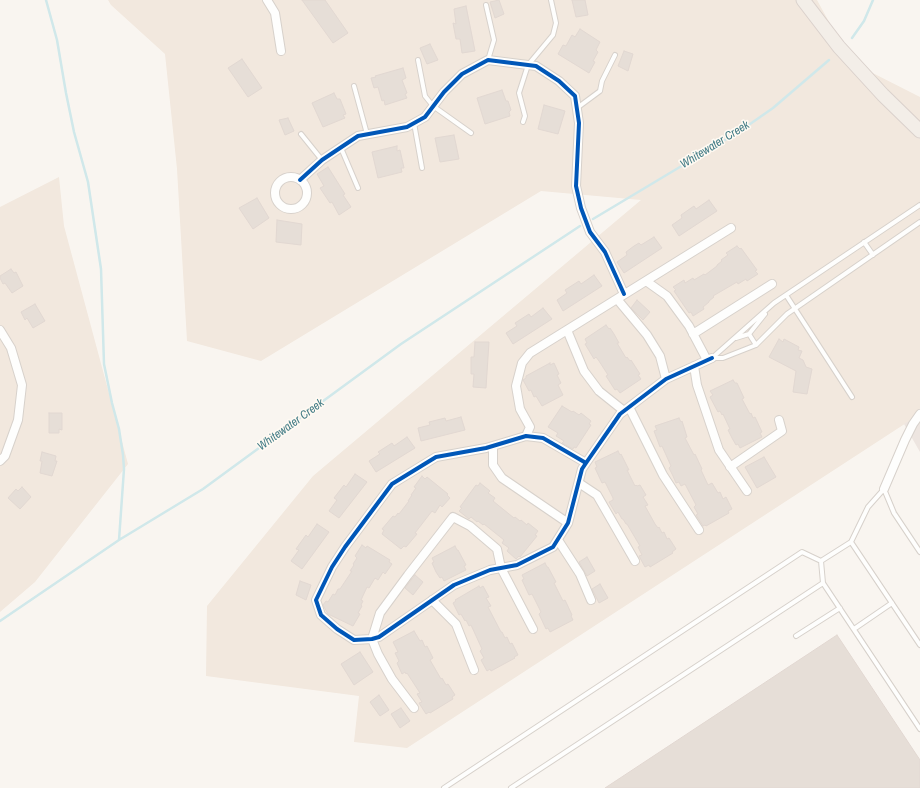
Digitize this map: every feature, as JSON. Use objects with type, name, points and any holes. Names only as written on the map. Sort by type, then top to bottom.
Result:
[{"type":"main road","points":[[803,0],[844,53],[883,96],[920,131]]},
{"type":"street","points":[[267,0],[275,13],[281,52]]},
{"type":"street","points":[[300,180],[322,160],[358,136],[407,127],[425,117],[444,92],[462,74],[488,60],[536,66],[559,81],[575,96],[580,123],[576,186],[581,208],[590,232],[604,252],[624,294]]},
{"type":"street","points":[[526,436],[530,427],[520,409],[516,386],[522,363],[530,353],[731,228]]},
{"type":"street","points":[[586,463],[543,438],[526,436],[493,446],[436,457],[392,484],[345,547],[332,567],[316,600],[321,615],[337,629],[354,640],[379,637],[454,585],[490,570],[517,565],[553,547],[568,523],[582,469],[620,414],[666,379],[709,359],[667,296],[646,281]]},
{"type":"street","points":[[693,334],[772,284]]},
{"type":"street","points":[[617,299],[647,336],[660,356],[666,379]]},
{"type":"street","points":[[0,330],[12,348],[22,385],[18,420],[5,456],[0,461]]},
{"type":"street","points":[[567,330],[584,371],[599,391],[627,409],[663,475],[699,530]]},
{"type":"street","points":[[694,366],[697,385],[719,450],[747,491]]},
{"type":"street","points":[[884,489],[904,440],[920,414]]},
{"type":"street","points":[[730,467],[782,431],[779,420]]},
{"type":"street","points":[[493,446],[493,465],[502,478],[568,523]]},
{"type":"street","points":[[579,482],[597,496],[635,561]]},
{"type":"street","points":[[414,708],[392,679],[378,654],[372,639],[380,613],[453,517],[470,526],[497,549],[500,568],[533,629]]},
{"type":"street","points":[[558,540],[580,574],[591,600]]},
{"type":"street","points":[[432,600],[456,624],[474,670]]},
{"type":"lane","points":[[523,122],[525,116],[519,92],[528,65],[553,34],[556,23],[551,0]]},
{"type":"lane","points":[[486,5],[494,40],[488,60]]},
{"type":"lane","points":[[577,108],[600,91],[602,81],[614,55]]},
{"type":"lane","points":[[418,60],[425,96],[433,106],[471,133]]},
{"type":"lane","points":[[354,86],[368,134]]},
{"type":"lane","points":[[414,123],[422,168]]},
{"type":"lane","points":[[301,134],[322,160]]},
{"type":"lane","points":[[341,147],[358,188]]},
{"type":"lane","points":[[709,359],[786,295],[920,205]]},
{"type":"lane","points":[[709,359],[723,358],[756,345],[788,314],[920,222]]},
{"type":"lane","points":[[864,242],[873,255]]},
{"type":"lane","points":[[786,295],[852,397]]},
{"type":"lane","points":[[734,338],[749,334],[771,306]]},
{"type":"lane","points":[[749,334],[756,345]]},
{"type":"lane","points":[[821,561],[851,542],[868,507],[884,489],[894,513],[920,552]]},
{"type":"lane","points":[[851,542],[920,645]]},
{"type":"lane","points":[[444,788],[802,552],[821,561]]},
{"type":"lane","points":[[821,561],[823,583],[920,729]]},
{"type":"lane","points":[[511,788],[823,583]]},
{"type":"lane","points":[[854,629],[892,603]]},
{"type":"lane","points":[[796,636],[840,608]]},
{"type":"shaded area","points":[[108,0],[817,0],[851,62],[920,97],[920,414],[407,748],[354,742],[359,696],[206,676],[207,606],[313,476],[641,200],[541,191],[261,361],[187,341],[177,169],[165,54],[111,5]]},
{"type":"shaded area","points":[[59,177],[64,226],[128,464],[35,582],[0,612],[0,207]]},
{"type":"shaded area","points":[[920,414],[920,452],[904,424]]},
{"type":"building","points":[[302,0],[325,0],[348,33],[333,43]]},
{"type":"building","points":[[499,0],[504,14],[495,18],[490,2]]},
{"type":"building","points":[[572,0],[585,0],[588,15],[576,17]]},
{"type":"building","points":[[466,6],[475,51],[462,53],[460,39],[456,39],[453,23],[456,24],[454,9]]},
{"type":"building","points":[[580,29],[600,42],[596,50],[598,52],[593,61],[595,62],[589,73],[558,54],[563,45],[566,46],[572,35],[575,37]]},
{"type":"building","points":[[430,44],[438,60],[427,64],[420,48]]},
{"type":"building","points":[[624,51],[633,54],[628,71],[618,66]]},
{"type":"building","points":[[242,59],[262,88],[248,97],[228,68]]},
{"type":"building","points":[[403,68],[406,78],[402,80],[407,93],[405,94],[407,98],[385,105],[384,100],[382,101],[378,87],[374,88],[371,78]]},
{"type":"building","points":[[502,90],[511,110],[509,112],[510,116],[485,124],[477,98]]},
{"type":"building","points":[[334,93],[337,99],[340,99],[346,114],[343,115],[345,118],[323,127],[312,103]]},
{"type":"building","points":[[544,105],[565,111],[558,134],[538,129]]},
{"type":"building","points":[[288,118],[294,131],[285,135],[279,120]]},
{"type":"building","points":[[454,135],[459,159],[440,162],[435,138]]},
{"type":"building","points":[[397,146],[397,151],[400,150],[404,168],[401,168],[402,172],[378,178],[372,152]]},
{"type":"building","points":[[328,167],[345,194],[343,195],[351,207],[339,215],[332,202],[330,203],[320,188],[324,186],[317,174]]},
{"type":"building","points":[[257,198],[269,218],[253,229],[239,208]]},
{"type":"building","points":[[709,200],[717,211],[679,236],[672,225],[682,218],[681,215],[694,206],[696,209]]},
{"type":"building","points":[[277,220],[302,224],[301,245],[276,242]]},
{"type":"building","points":[[654,237],[662,248],[624,273],[617,262],[627,255],[626,252],[634,246],[639,243],[641,245]]},
{"type":"building","points":[[737,246],[740,249],[741,248],[757,270],[755,271],[758,274],[747,281],[746,279],[738,284],[737,282],[713,296],[714,297],[703,307],[704,309],[693,316],[691,312],[689,313],[674,291],[676,290],[673,287],[684,280],[685,283],[693,278],[694,280],[704,274],[705,275],[728,255],[726,253]]},
{"type":"building","points":[[11,269],[14,273],[16,272],[23,286],[12,293],[5,283],[3,284],[0,278],[0,276]]},
{"type":"building","points":[[594,275],[602,286],[563,311],[557,300],[567,293],[565,290],[579,281],[581,284]]},
{"type":"building","points":[[637,300],[650,312],[643,320],[631,308]]},
{"type":"building","points":[[35,304],[45,321],[33,328],[27,318],[25,320],[21,312]]},
{"type":"building","points":[[543,308],[552,319],[513,344],[506,333],[517,326],[515,323],[529,314],[531,317]]},
{"type":"building","points":[[606,325],[614,334],[619,343],[617,343],[626,358],[627,357],[630,361],[631,360],[640,374],[638,375],[641,379],[620,393],[617,389],[615,390],[599,361],[596,357],[594,359],[585,344],[587,343],[585,339]]},
{"type":"building","points":[[779,339],[783,342],[784,339],[799,347],[798,350],[802,351],[799,358],[803,360],[806,367],[812,369],[807,394],[793,392],[796,371],[769,357]]},
{"type":"building","points":[[475,342],[489,342],[486,388],[473,387],[474,374],[471,374],[471,357],[474,357]]},
{"type":"building","points":[[550,363],[550,365],[554,363],[559,374],[557,375],[561,383],[558,385],[563,395],[542,406],[536,396],[534,397],[531,390],[529,391],[523,380],[526,376]]},
{"type":"building","points":[[733,380],[737,383],[744,398],[742,399],[750,414],[751,413],[753,418],[755,417],[762,432],[760,433],[762,437],[740,448],[738,444],[736,445],[728,430],[730,429],[723,414],[722,415],[720,411],[718,412],[710,397],[713,395],[710,391]]},
{"type":"building","points":[[562,406],[579,415],[581,413],[591,421],[589,424],[591,425],[576,448],[574,447],[573,449],[562,443],[564,441],[556,436],[558,433],[548,427]]},
{"type":"building","points":[[49,413],[62,413],[62,430],[59,429],[59,433],[49,433]]},
{"type":"building","points":[[461,417],[465,430],[421,441],[418,428],[430,425],[429,422],[445,418],[446,421]]},
{"type":"building","points":[[679,418],[681,422],[682,421],[687,437],[685,438],[694,455],[695,454],[708,485],[712,483],[718,493],[720,492],[723,499],[726,497],[732,509],[728,511],[729,513],[706,526],[703,526],[696,515],[698,514],[694,507],[696,505],[685,484],[681,486],[679,482],[676,483],[669,468],[671,466],[662,446],[660,447],[654,431],[657,430],[655,426]]},
{"type":"building","points":[[407,437],[415,448],[376,472],[369,461],[380,454],[378,452],[392,443],[394,446]]},
{"type":"building","points":[[618,451],[629,470],[627,470],[635,486],[640,485],[646,495],[643,497],[648,505],[645,506],[655,524],[658,528],[659,527],[662,533],[664,532],[667,539],[669,538],[676,549],[672,552],[673,553],[650,567],[649,565],[645,567],[639,556],[642,555],[638,547],[640,546],[627,524],[618,512],[616,514],[609,502],[613,500],[613,498],[605,482],[602,483],[595,468],[597,467],[595,462]]},
{"type":"building","points":[[42,452],[56,456],[55,461],[57,461],[52,476],[40,473]]},
{"type":"building","points":[[764,457],[776,477],[757,488],[745,467]]},
{"type":"building","points":[[355,474],[367,482],[339,518],[329,511],[337,500],[334,498],[344,485],[346,487]]},
{"type":"building","points":[[422,476],[425,479],[427,477],[448,494],[447,495],[450,498],[442,507],[440,505],[435,513],[432,511],[415,533],[417,534],[406,547],[404,546],[401,549],[382,534],[384,530],[382,529],[393,516],[395,517],[398,513],[399,514],[409,501],[416,488],[414,487]]},
{"type":"building","points":[[480,483],[490,491],[488,493],[495,498],[493,501],[514,518],[515,517],[520,521],[521,520],[527,525],[528,523],[538,531],[535,535],[537,536],[520,557],[519,556],[516,559],[507,551],[509,548],[502,543],[504,540],[484,524],[483,525],[478,521],[477,522],[471,517],[469,519],[459,511],[462,508],[460,507],[476,485],[478,486]]},
{"type":"building","points":[[22,487],[31,497],[20,509],[8,498],[16,489],[18,491]]},
{"type":"building","points":[[317,524],[329,532],[302,569],[291,561],[299,550],[296,549],[306,535],[308,537]]},
{"type":"building","points":[[362,545],[366,548],[367,546],[390,560],[389,562],[392,564],[385,574],[383,572],[378,580],[375,578],[369,588],[367,587],[361,600],[363,601],[362,606],[358,613],[360,614],[353,626],[328,614],[323,605],[326,601],[328,602],[333,594],[335,595],[352,571],[350,571],[357,558],[355,556]]},
{"type":"building","points":[[455,546],[466,565],[464,566],[466,570],[444,581],[436,572],[432,563],[434,562],[432,558]]},
{"type":"building","points":[[587,557],[595,571],[587,576],[579,562]]},
{"type":"building","points":[[545,563],[556,582],[554,583],[563,601],[565,600],[573,620],[550,632],[548,628],[546,629],[539,614],[541,612],[532,594],[529,595],[522,580],[524,579],[522,575]]},
{"type":"building","points":[[415,575],[423,582],[413,595],[405,588]]},
{"type":"building","points":[[300,581],[311,585],[306,600],[296,595]]},
{"type":"building","points":[[600,584],[608,598],[599,603],[592,589]]},
{"type":"building","points":[[479,586],[480,588],[483,586],[489,597],[486,598],[491,606],[488,607],[501,632],[505,638],[507,637],[510,644],[512,643],[518,655],[491,671],[490,669],[487,671],[481,660],[484,658],[480,651],[482,649],[471,625],[469,626],[461,614],[459,615],[453,603],[456,601],[455,600]]},
{"type":"building","points":[[414,631],[420,641],[422,640],[425,647],[427,646],[433,658],[430,660],[441,679],[442,678],[446,685],[448,684],[455,695],[452,697],[453,699],[426,714],[419,703],[422,702],[417,694],[420,693],[407,673],[406,674],[405,672],[402,674],[397,663],[399,661],[395,653],[398,652],[393,642]]},
{"type":"building","points":[[837,635],[920,760],[920,788],[605,788]]},
{"type":"building","points":[[360,652],[373,672],[354,685],[341,664]]},
{"type":"building","points":[[379,695],[389,710],[380,716],[370,702]]},
{"type":"building","points":[[401,708],[410,721],[400,728],[391,714]]},
{"type":"waterway","points":[[46,0],[57,40],[74,132],[88,182],[101,269],[104,364],[119,429],[124,469],[119,540]]},
{"type":"waterway","name":"Whitewater Creek","points":[[852,38],[864,21],[873,0]]},
{"type":"waterway","name":"Whitewater Creek","points":[[593,219],[740,131],[773,108],[829,60]]},
{"type":"waterway","name":"Whitewater Creek","points":[[0,621],[119,540],[203,489],[401,344],[580,226]]},
{"type":"cycle path","points":[[300,180],[322,160],[358,136],[407,127],[425,117],[444,92],[462,74],[488,60],[536,66],[559,81],[575,96],[579,123],[576,186],[581,208],[590,232],[605,252],[624,294]]},
{"type":"cycle path","points":[[586,463],[543,438],[526,436],[486,448],[436,457],[392,484],[345,547],[332,567],[316,600],[321,615],[337,629],[354,640],[379,637],[454,585],[490,570],[517,565],[553,547],[568,523],[582,469],[620,414],[666,379],[712,358]]}]
